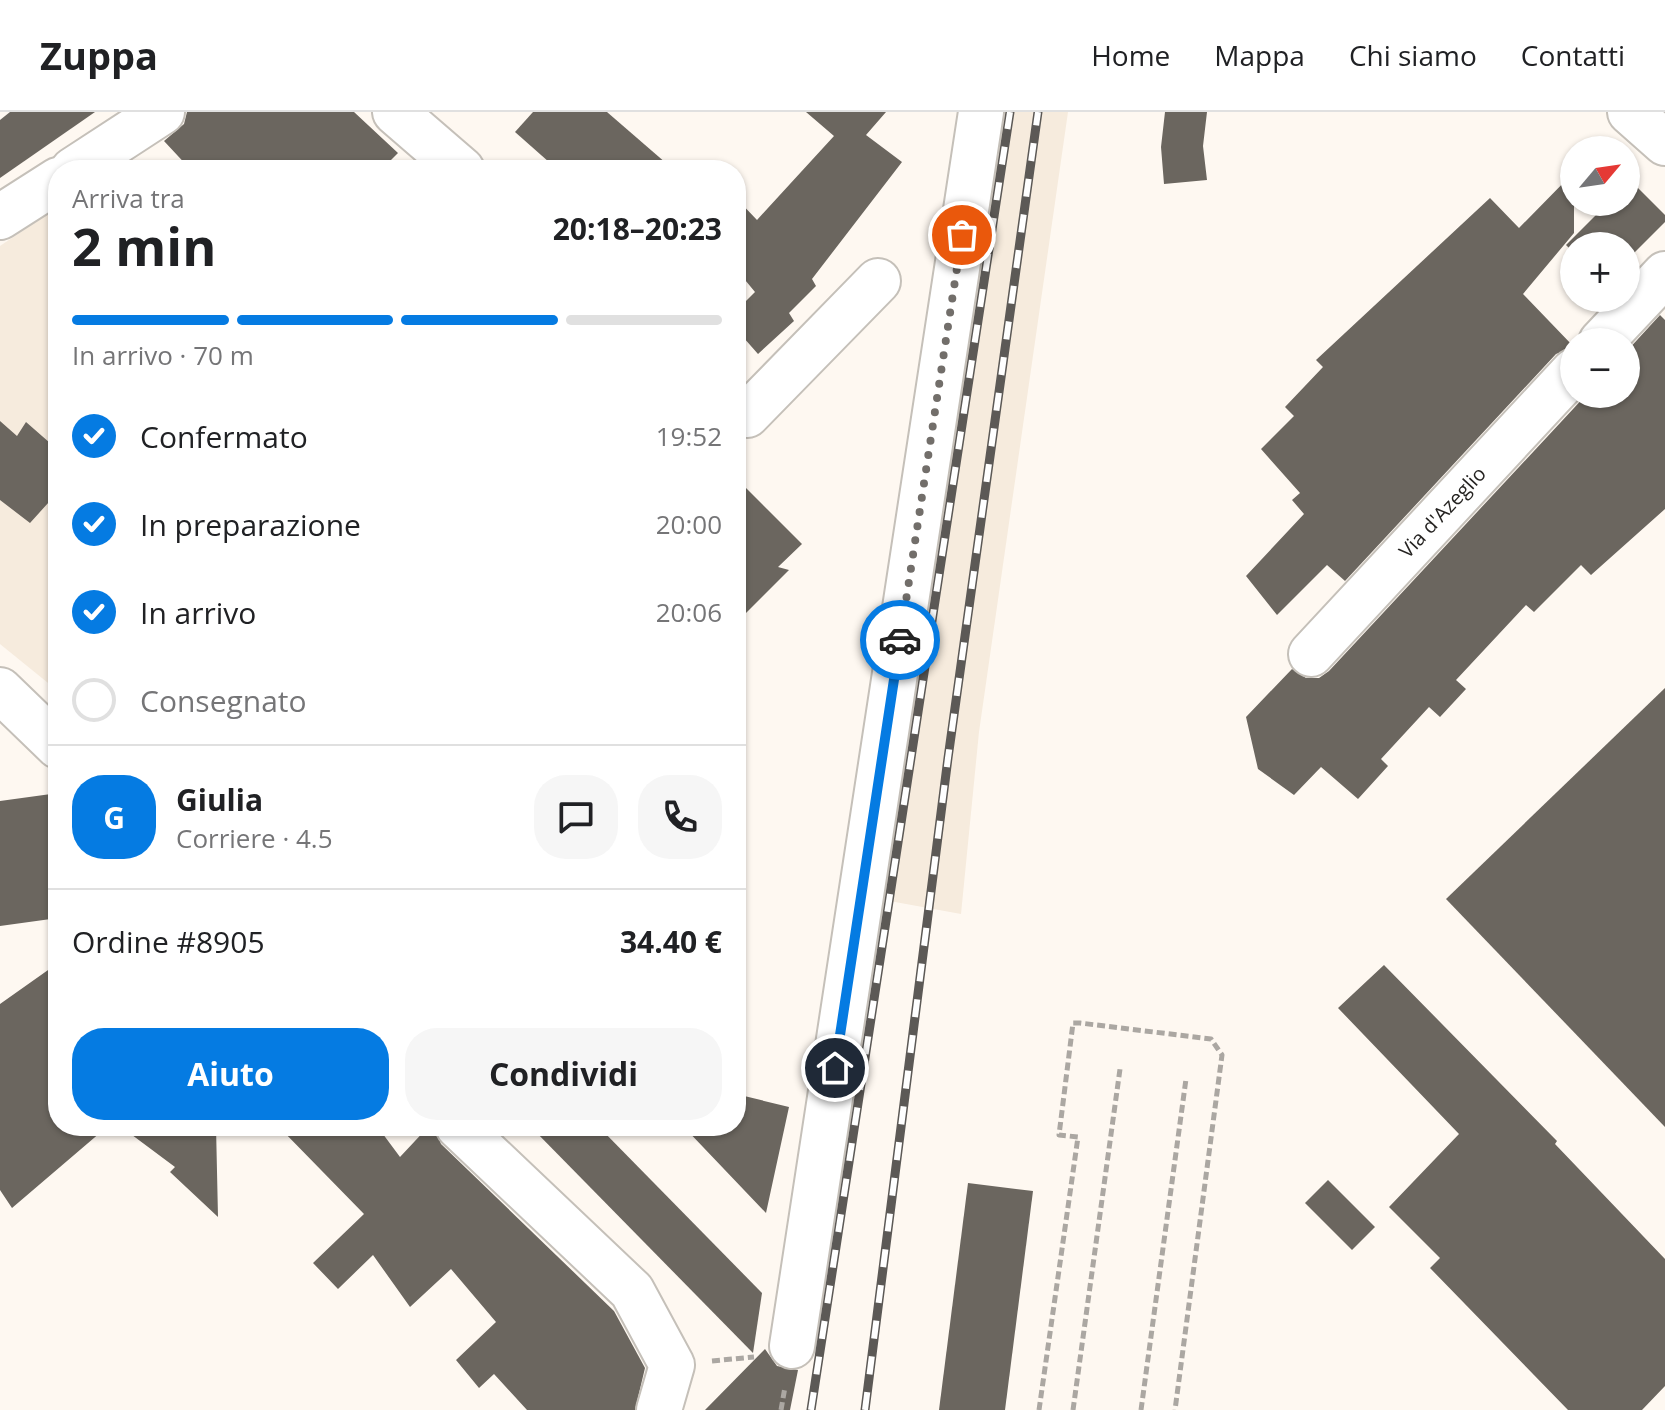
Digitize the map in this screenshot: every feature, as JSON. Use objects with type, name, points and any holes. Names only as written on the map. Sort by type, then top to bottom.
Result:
[{"type":"street","points":[[88,160],[162,112]]},
{"type":"street","points":[[395,112],[450,160]]},
{"type":"street","points":[[792,1346],[981,112]]},
{"type":"street","points":[[1630,112],[1665,143]]},
{"type":"street","points":[[0,217],[48,186]]},
{"type":"street","points":[[1614,328],[1665,274]]},
{"type":"street","points":[[746,414],[878,281]]},
{"type":"street","name":"Via d'Azeglio","points":[[1311,654],[1560,386]]},
{"type":"street","points":[[0,690],[48,736]]},
{"type":"street","points":[[469,1136],[632,1291],[672,1365],[659,1410]]},
{"type":"path","points":[[1039,1410],[1078,1137],[1059,1135],[1073,1023],[1211,1039],[1222,1055],[1175,1410]]},
{"type":"path","points":[[1073,1410],[1120,1069]]},
{"type":"path","points":[[1141,1410],[1186,1079]]},
{"type":"shaded area","points":[[996,112],[1068,112],[979,732],[961,914],[873,898]]},
{"type":"shaded area","points":[[48,214],[48,683],[0,644],[0,246]]},
{"type":"building","points":[[10,112],[95,112],[0,178],[0,120]]},
{"type":"building","points":[[187,112],[354,112],[398,153],[391,160],[182,160],[164,141],[184,124]]},
{"type":"building","points":[[533,112],[607,112],[662,160],[547,160],[515,132]]},
{"type":"building","points":[[806,112],[886,112],[866,135],[902,162],[812,279],[816,286],[789,313],[794,321],[758,354],[746,340],[746,301],[755,292],[746,281],[746,208],[757,220],[834,136]]},
{"type":"building","points":[[1165,112],[1207,112],[1203,146],[1207,180],[1164,184],[1161,147]]},
{"type":"building","points":[[1560,186],[1560,216],[1574,216],[1574,232],[1560,232],[1560,250],[1523,294],[1560,332],[1560,352],[1345,581],[1327,565],[1277,615],[1246,576],[1304,514],[1292,500],[1300,493],[1261,449],[1294,416],[1285,407],[1323,367],[1316,360],[1490,198],[1519,228]]},
{"type":"building","points":[[1640,190],[1665,215],[1665,222],[1640,247],[1640,232],[1579,232],[1595,216],[1640,216]]},
{"type":"building","points":[[1660,315],[1665,320],[1665,509],[1591,575],[1581,565],[1534,612],[1526,605],[1456,680],[1466,689],[1440,717],[1429,707],[1381,759],[1388,766],[1358,799],[1321,767],[1294,795],[1258,769],[1246,717],[1292,669],[1306,678],[1319,678],[1329,671],[1574,408],[1640,408],[1640,337]]},
{"type":"building","points":[[0,421],[17,436],[26,422],[48,441],[48,503],[30,523],[0,500]]},
{"type":"building","points":[[746,488],[802,544],[778,567],[789,570],[746,613]]},
{"type":"building","points":[[1665,688],[1665,1127],[1446,899]]},
{"type":"building","points":[[48,794],[48,919],[0,926],[0,801]]},
{"type":"building","points":[[1384,965],[1557,1141],[1555,1144],[1665,1259],[1665,1386],[1642,1410],[1568,1410],[1430,1268],[1440,1258],[1389,1207],[1459,1134],[1338,1008]]},
{"type":"building","points":[[48,970],[48,1136],[96,1136],[12,1208],[0,1190],[0,1004]]},
{"type":"building","points":[[746,1096],[789,1107],[766,1213],[693,1136],[746,1136]]},
{"type":"building","points":[[133,1136],[216,1136],[218,1217],[170,1172],[175,1167]]},
{"type":"building","points":[[288,1136],[384,1136],[400,1157],[420,1136],[438,1136],[441,1144],[614,1311],[645,1368],[635,1410],[527,1410],[494,1374],[479,1388],[456,1360],[496,1322],[451,1269],[410,1307],[373,1255],[338,1289],[313,1263],[364,1214]]},
{"type":"building","points":[[540,1136],[608,1136],[762,1293],[753,1353]]},
{"type":"building","points":[[1328,1180],[1375,1227],[1352,1250],[1305,1203]]},
{"type":"building","points":[[968,1183],[1033,1191],[1005,1410],[939,1410]]},
{"type":"building","points":[[765,1349],[777,1366],[798,1370],[790,1410],[705,1410]]},
{"type":"railway","points":[[811,1410],[1010,112]]},
{"type":"railway","points":[[865,1410],[948,758],[1038,112]]},
{"type":"way so far","points":[[900,640],[962,235]]},
{"type":"route","points":[[835,1068],[900,640]]}]
